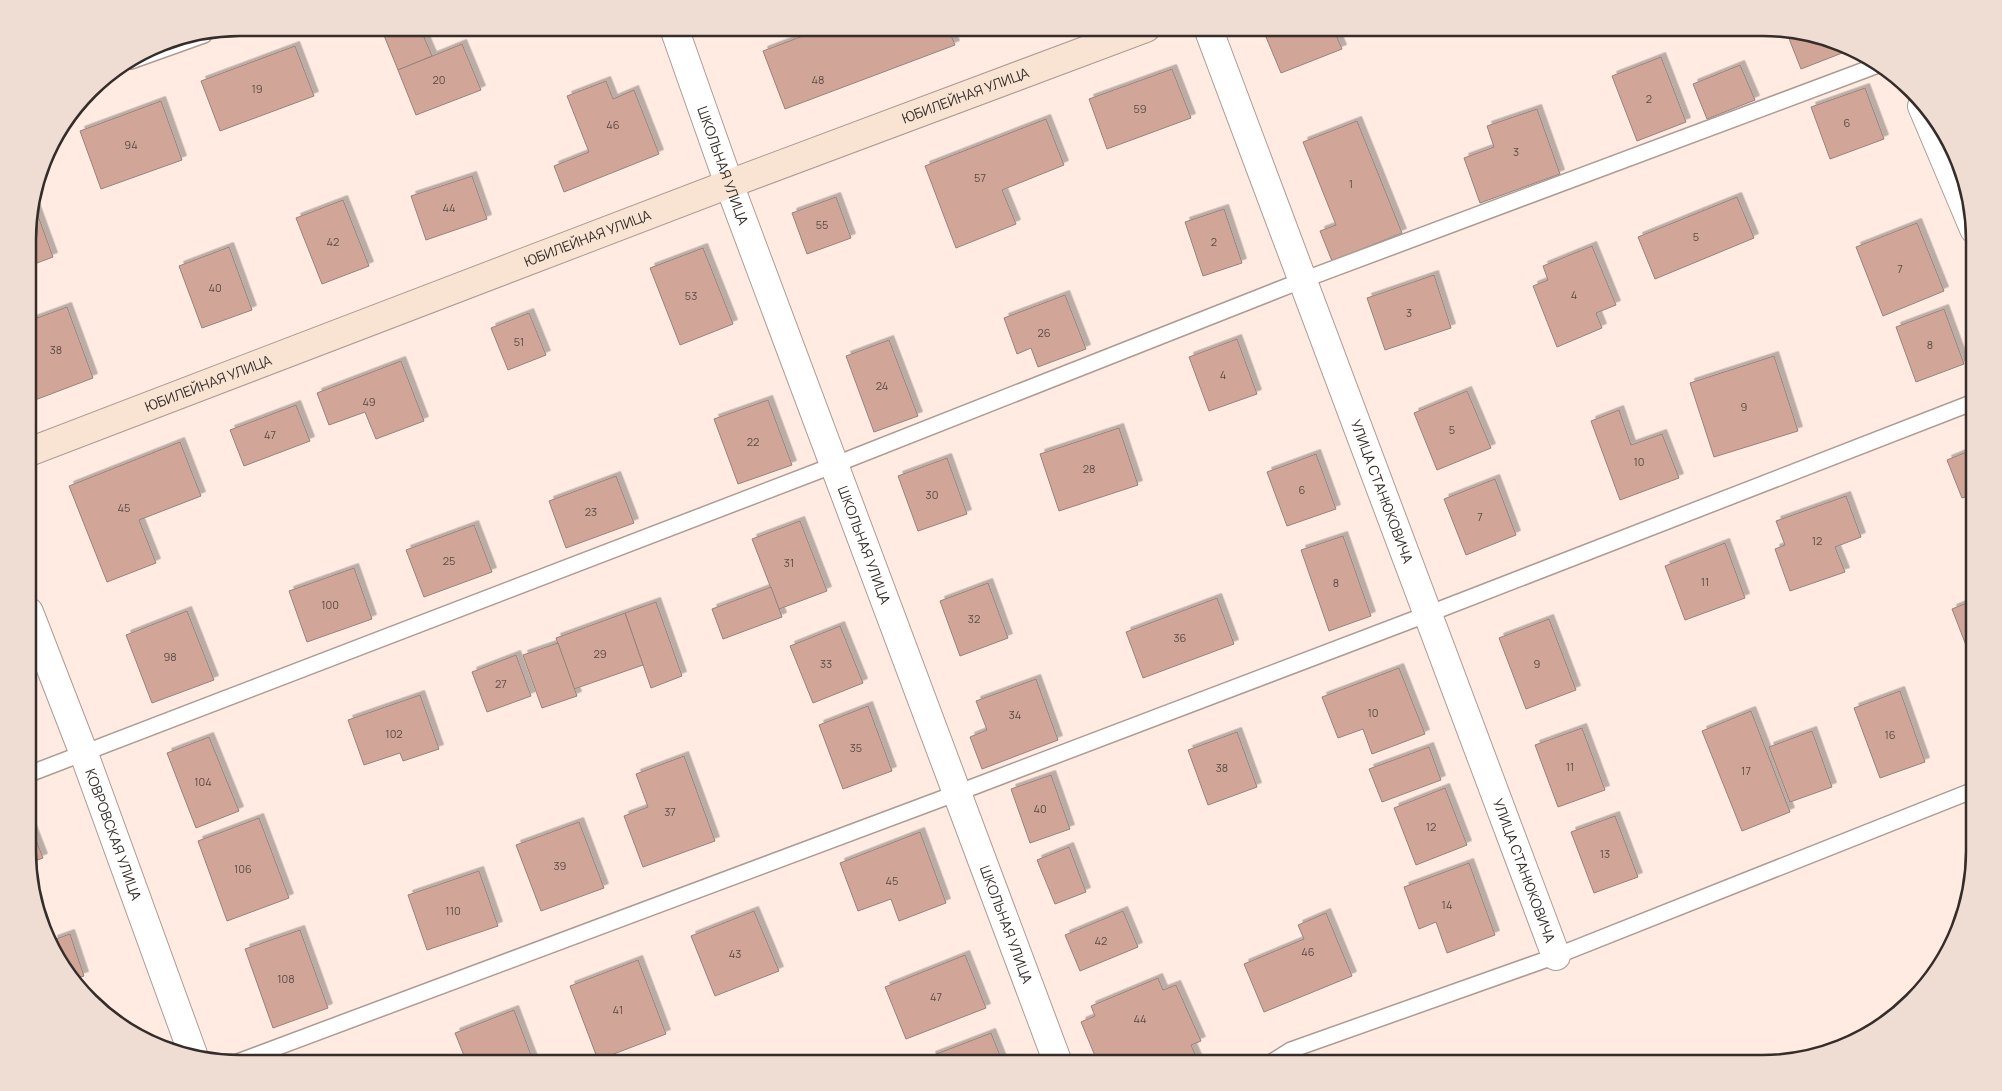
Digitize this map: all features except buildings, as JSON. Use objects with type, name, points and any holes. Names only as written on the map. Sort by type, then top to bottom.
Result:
[{"type":"main road","name":"ЮБИЛЕЙНАЯ УЛИЦА","points":[[36,449],[729,184],[1125,36]]},
{"type":"street","name":"ШКОЛЬНАЯ УЛИЦА","points":[[677,36],[729,184],[1055,1055]]},
{"type":"street","name":"УЛИЦА СТАНЮКОВИЧА","points":[[1211,36],[1556,956]]},
{"type":"street","points":[[1931,126],[1962,201]]},
{"type":"street","name":"КОВРОВСКАЯ УЛИЦА","points":[[36,630],[84,754],[191,1049]]},
{"type":"lane","points":[[36,771],[834,465],[1303,280],[1870,68]]},
{"type":"lane","points":[[256,1055],[957,793],[1428,614],[1966,405]]},
{"type":"lane","points":[[1283,1055],[1291,1050],[1556,956],[1966,793]]}]
